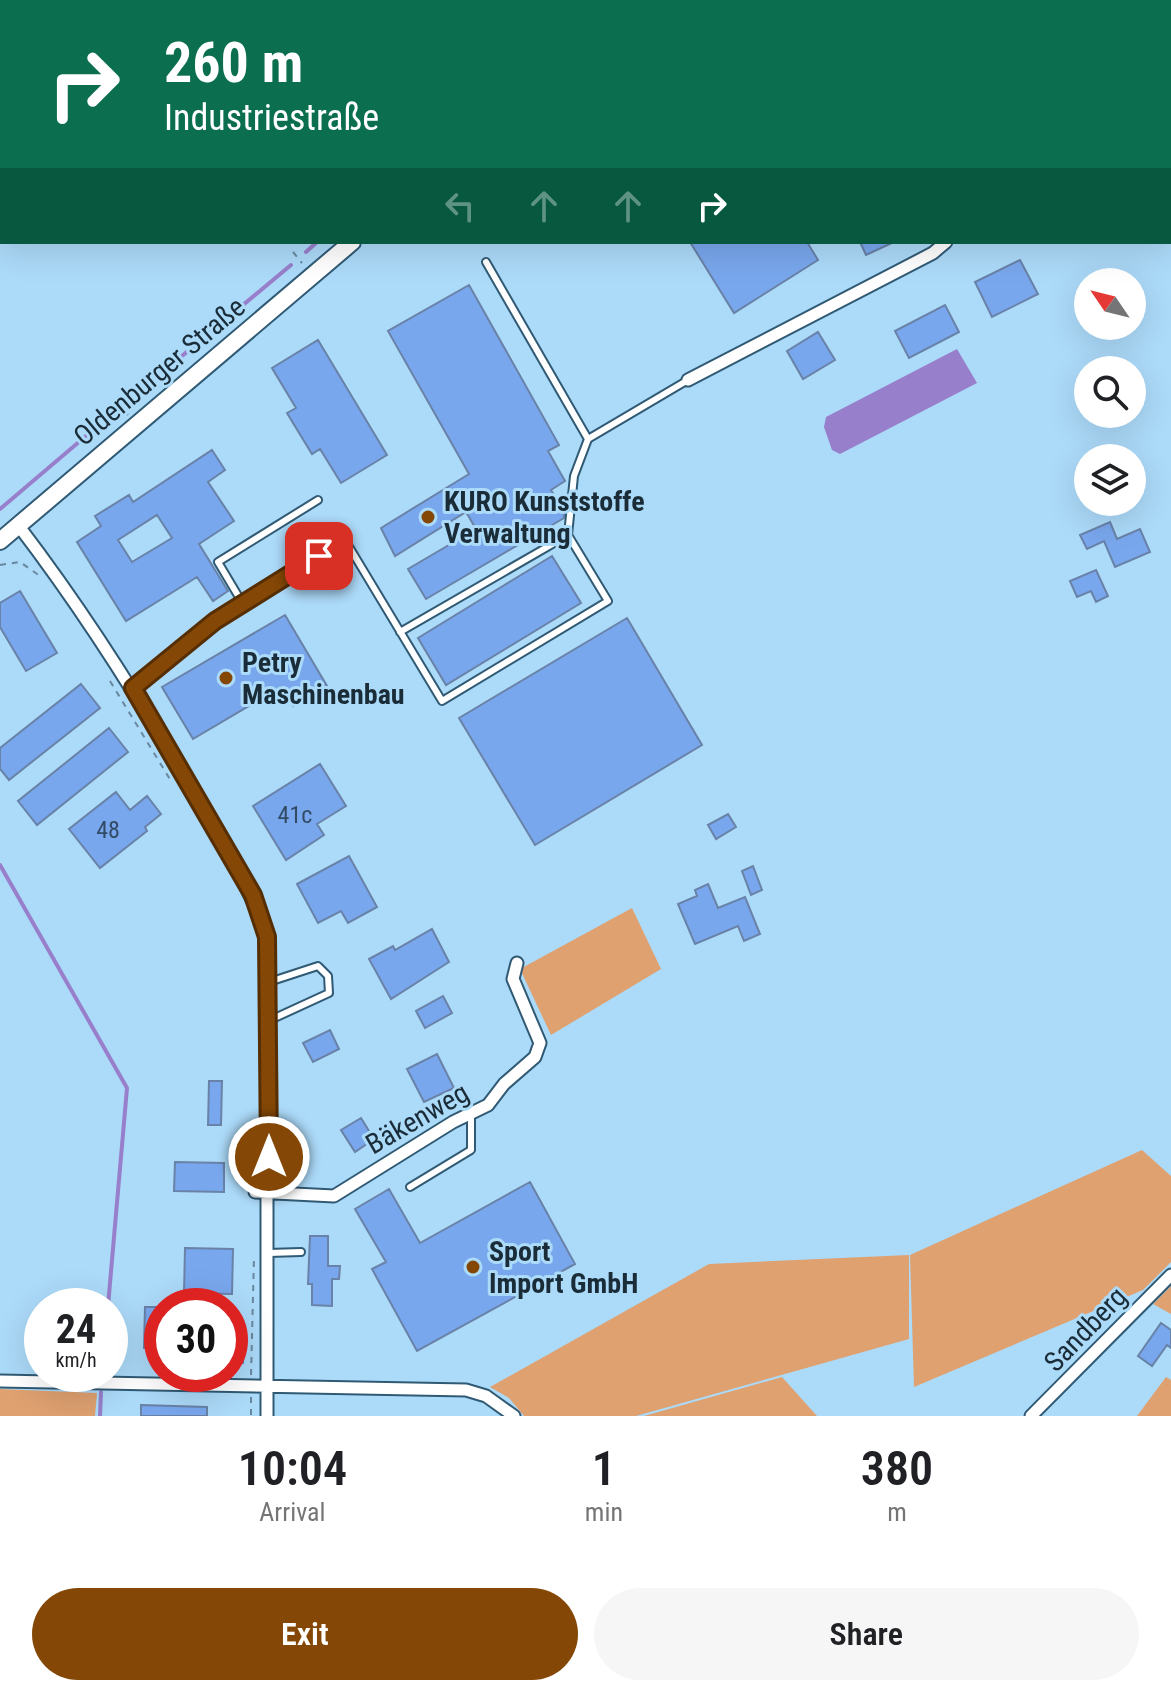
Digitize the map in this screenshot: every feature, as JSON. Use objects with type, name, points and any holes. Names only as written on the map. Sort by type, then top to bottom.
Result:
[{"type":"main road","name":"Oldenburger Straße","points":[[0,541],[350,244]]},
{"type":"street","points":[[688,380],[933,253],[944,244]]},
{"type":"street","points":[[18,525],[78,604],[133,688],[253,895],[267,937],[267,1416]]},
{"type":"street","points":[[133,688],[215,621],[345,540]]},
{"type":"street","name":"Bäkenweg","points":[[255,1192],[334,1196],[488,1105],[504,1084],[535,1057],[540,1043],[513,979],[517,963]]},
{"type":"street","name":"Sandberg","points":[[1031,1416],[1171,1275]]},
{"type":"street","points":[[0,1381],[466,1390],[486,1396],[514,1416]]},
{"type":"lane","points":[[486,262],[588,439]]},
{"type":"lane","points":[[345,540],[442,701],[608,601],[568,535],[574,476],[588,439],[688,380]]},
{"type":"lane","points":[[243,604],[218,562],[318,500]]},
{"type":"lane","points":[[400,632],[568,535]]},
{"type":"lane","points":[[268,1021],[329,993],[328,976],[318,966],[269,982]]},
{"type":"lane","points":[[410,1187],[471,1150],[471,1114]]},
{"type":"lane","points":[[268,1253],[301,1252]]},
{"type":"path","points":[[293,252],[305,267]]},
{"type":"path","points":[[117,403],[129,416]]},
{"type":"path","points":[[0,565],[20,562],[44,581]]},
{"type":"path","points":[[108,677],[172,783]]},
{"type":"path","points":[[251,1416],[254,1251]]},
{"type":"shaded area","points":[[957,349],[977,383],[840,454],[832,450],[824,427],[826,417]]},
{"type":"shaded area","points":[[632,908],[661,969],[551,1035],[520,969]]},
{"type":"shaded area","points":[[1142,1150],[1171,1176],[1171,1262],[1143,1290],[914,1387],[910,1255]]},
{"type":"shaded area","points":[[909,1255],[909,1339],[636,1416],[524,1416],[509,1398],[490,1387],[709,1264]]},
{"type":"shaded area","points":[[1171,1286],[1171,1314],[1153,1304]]},
{"type":"shaded area","points":[[782,1377],[817,1416],[644,1416]]},
{"type":"shaded area","points":[[1166,1377],[1171,1380],[1171,1416],[1137,1416]]},
{"type":"shaded area","points":[[0,1389],[97,1393],[95,1416],[0,1416]]},
{"type":"building","points":[[691,244],[808,244],[818,260],[734,313]]},
{"type":"building","points":[[861,244],[890,244],[866,255]]},
{"type":"building","points":[[1020,260],[1038,294],[992,317],[975,282]]},
{"type":"building","points":[[469,285],[559,445],[548,451],[565,481],[551,490],[564,512],[564,518],[426,599],[408,569],[476,529],[466,512],[395,556],[381,528],[469,474],[388,331]]},
{"type":"building","points":[[945,305],[959,332],[909,358],[895,331]]},
{"type":"building","points":[[818,332],[835,360],[803,379],[787,351]]},
{"type":"building","points":[[318,340],[387,455],[341,483],[320,449],[312,454],[287,413],[296,408],[272,368]]},
{"type":"building","points":[[212,450],[225,470],[208,482],[234,521],[199,544],[228,591],[213,601],[197,577],[126,621],[77,542],[101,526],[95,516],[129,495],[133,502]],"holes":[[[157,515],[172,538],[132,562],[118,540]]]},
{"type":"building","points":[[1110,522],[1117,539],[1140,529],[1150,552],[1115,567],[1104,541],[1087,549],[1080,535]]},
{"type":"building","points":[[552,556],[581,603],[446,685],[418,638]]},
{"type":"building","points":[[1096,570],[1108,596],[1096,602],[1091,591],[1077,597],[1070,581]]},
{"type":"building","points":[[20,591],[57,653],[26,671],[0,627],[0,603]]},
{"type":"building","name":"Petry Maschinenbau","points":[[285,615],[327,686],[293,706],[281,687],[193,739],[162,687]]},
{"type":"building","points":[[627,618],[702,745],[535,845],[459,718]]},
{"type":"building","points":[[81,684],[100,708],[9,780],[0,769],[0,748]]},
{"type":"building","points":[[109,728],[128,752],[37,825],[18,801]]},
{"type":"building","points":[[320,764],[346,806],[317,824],[324,835],[286,860],[253,806]]},
{"type":"building","points":[[116,792],[130,810],[147,796],[161,814],[145,827],[147,831],[100,868],[69,829]]},
{"type":"building","points":[[728,814],[736,827],[716,839],[708,825]]},
{"type":"building","points":[[349,856],[377,907],[348,923],[341,911],[318,923],[297,884]]},
{"type":"building","points":[[753,866],[762,890],[751,895],[742,871]]},
{"type":"building","points":[[708,884],[718,908],[745,897],[760,934],[744,941],[738,926],[695,944],[678,904],[697,896],[695,890]]},
{"type":"building","points":[[432,929],[449,962],[391,999],[369,959],[393,946],[395,950]]},
{"type":"building","points":[[443,996],[452,1013],[425,1028],[416,1011]]},
{"type":"building","points":[[330,1030],[339,1049],[313,1062],[303,1043]]},
{"type":"building","points":[[437,1054],[454,1088],[424,1102],[407,1069]]},
{"type":"building","points":[[209,1081],[222,1081],[221,1125],[208,1125]]},
{"type":"building","points":[[361,1118],[374,1139],[355,1152],[341,1130]]},
{"type":"building","points":[[175,1162],[224,1163],[224,1192],[174,1191]]},
{"type":"building","name":"Sport Import GmbH","points":[[530,1182],[575,1264],[417,1351],[372,1269],[386,1262],[355,1209],[389,1189],[420,1243]]},
{"type":"building","points":[[310,1236],[328,1236],[328,1266],[340,1266],[339,1279],[332,1279],[332,1306],[312,1305],[312,1284],[308,1284]]},
{"type":"building","points":[[185,1248],[233,1249],[232,1288],[184,1288]]},
{"type":"building","points":[[1161,1323],[1171,1330],[1171,1348],[1167,1345],[1152,1366],[1138,1356]]},
{"type":"building","points":[[141,1405],[207,1407],[207,1416],[141,1416]]},
{"type":"waterway","points":[[306,252],[315,244]]},
{"type":"waterway","points":[[128,401],[291,265]]},
{"type":"waterway","points":[[0,509],[113,413]]},
{"type":"waterway","points":[[0,865],[127,1088],[110,1288]]},
{"type":"waterway","points":[[100,1416],[101,1392]]},
{"type":"place","name":"KURO Kunststoffe Verwaltung","points":[[428,517]]},
{"type":"place","name":"Petry Maschinenbau","points":[[226,678]]},
{"type":"place","name":"Sport Import GmbH","points":[[473,1267]]},
{"type":"route","points":[[269,1157],[267,937],[253,895],[133,688],[215,621],[319,556]]}]
